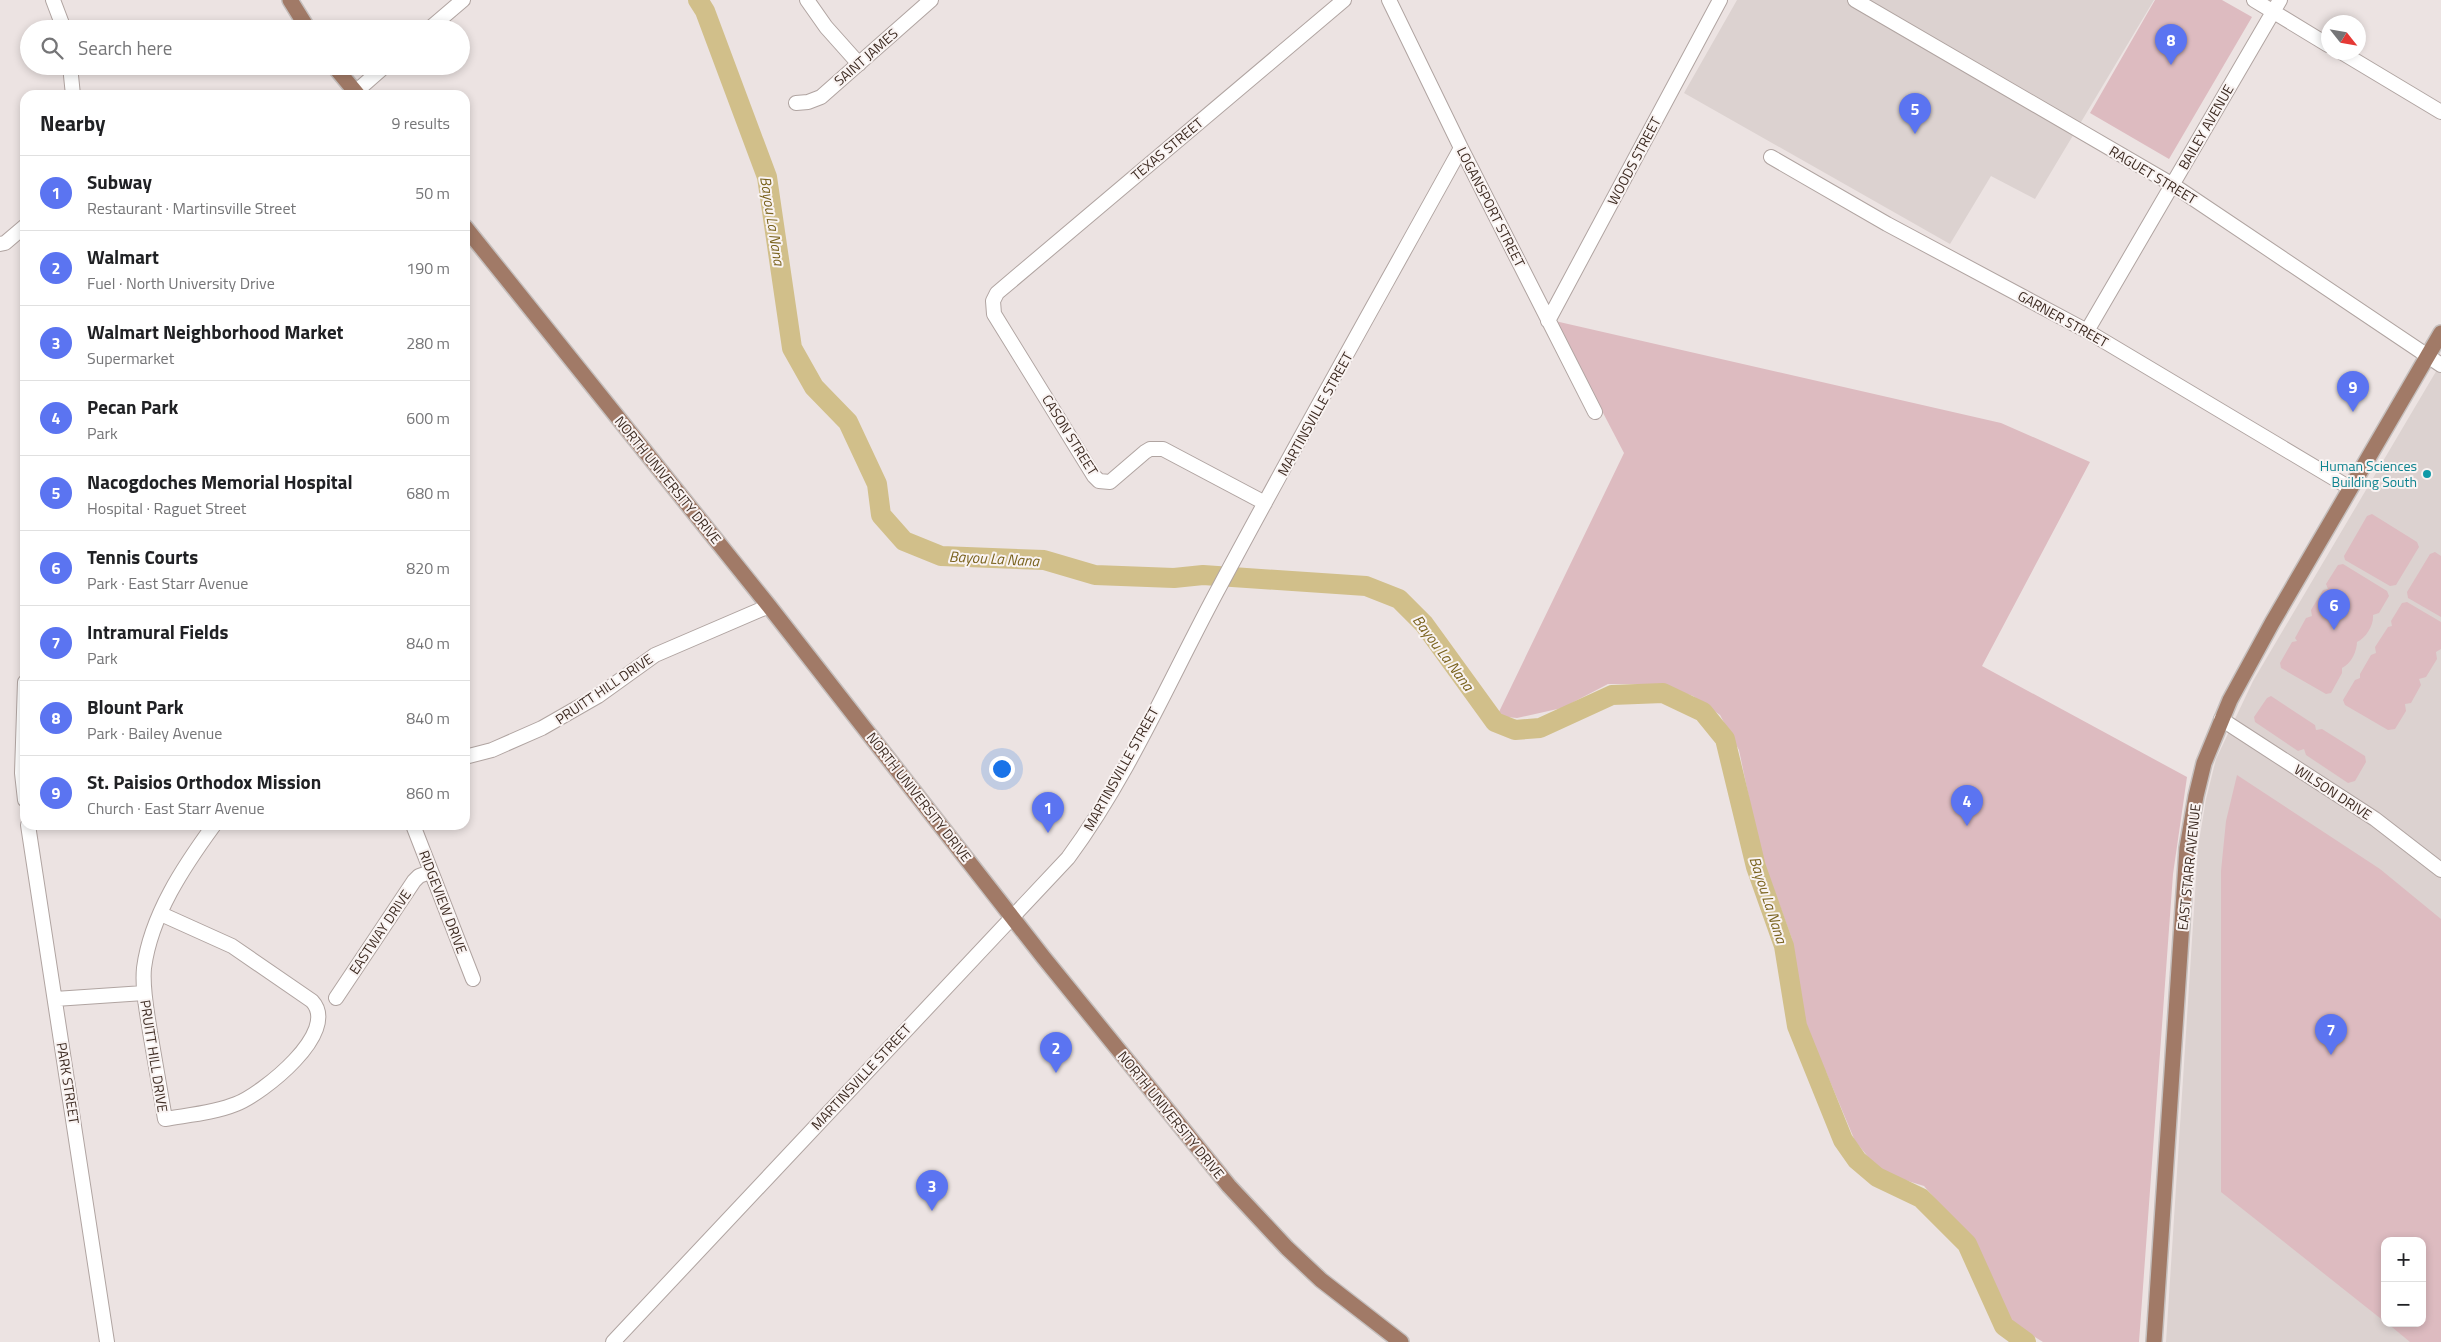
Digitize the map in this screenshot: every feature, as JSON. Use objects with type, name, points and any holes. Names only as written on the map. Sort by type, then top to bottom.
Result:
[{"type":"main road","points":[[290,0],[302,20]]},
{"type":"main road","points":[[341,75],[352,90]]},
{"type":"main road","name":"NORTH UNIVERSITY DRIVE","points":[[470,232],[769,606],[1013,917],[1253,1214],[1321,1280],[1400,1342]]},
{"type":"main road","name":"EAST STARR AVENUE","points":[[2154,1335],[2187,848],[2202,772],[2221,719],[2250,661],[2441,333]]},
{"type":"street","points":[[53,0],[61,20]]},
{"type":"street","points":[[440,20],[463,0]]},
{"type":"street","points":[[807,0],[822,22],[859,64]]},
{"type":"street","name":"SAINT JAMES","points":[[796,103],[816,100],[821,97],[931,0]]},
{"type":"street","name":"TEXAS STREET","points":[[993,301],[997,292],[1344,0]]},
{"type":"street","name":"WOODS STREET","points":[[1548,321],[1720,0]]},
{"type":"street","name":"RAGUET STREET","points":[[1855,0],[2173,185],[2441,365]]},
{"type":"street","points":[[2254,0],[2276,6],[2321,40]]},
{"type":"street","name":"LOGANSPORT STREET","points":[[1394,1],[1461,148],[1595,412]]},
{"type":"street","name":"BAILEY AVENUE","points":[[2087,331],[2276,6]]},
{"type":"street","points":[[2354,60],[2441,112]]},
{"type":"street","points":[[71,75],[72,90]]},
{"type":"street","points":[[359,90],[376,75]]},
{"type":"street","name":"MARTINSVILLE STREET","points":[[613,1342],[1068,858],[1096,820],[1126,768],[1197,627],[1461,148]]},
{"type":"street","name":"GARNER STREET","points":[[1771,157],[1887,224],[2087,331],[2350,488]]},
{"type":"street","points":[[0,244],[5,243],[20,230]]},
{"type":"street","name":"CASON STREET","points":[[993,301],[994,314],[1094,476],[1099,481],[1110,482],[1150,449],[1163,449],[1265,503]]},
{"type":"street","name":"PRUITT HILL DRIVE","points":[[470,756],[492,750],[542,728],[598,696],[655,654],[769,606]]},
{"type":"street","name":"WILSON DRIVE","points":[[2221,719],[2375,819],[2441,870]]},
{"type":"street","name":"PARK STREET","points":[[29,830],[107,1342]]},
{"type":"street","name":"PRUITT HILL DRIVE","points":[[161,914],[218,939],[245,955],[312,1001],[317,1006],[319,1017],[317,1027],[298,1055],[278,1078],[262,1090],[226,1108],[165,1119],[144,993],[144,968],[161,914],[180,871],[210,830]]},
{"type":"street","name":"RIDGEVIEW DRIVE","points":[[415,830],[473,979]]},
{"type":"street","name":"EASTWAY DRIVE","points":[[336,998],[414,881],[419,876],[430,872]]},
{"type":"street","name":"PRUITT HILL DRIVE","points":[[55,999],[144,993]]},
{"type":"shaded area","points":[[1737,0],[2154,0],[2035,199],[1991,176],[1950,244],[1684,93]]},
{"type":"shaded area","points":[[2155,0],[2222,0],[2252,17],[2169,159],[2090,113]]},
{"type":"shaded area","points":[[1555,321],[2001,423],[2090,462],[1982,666],[2187,777],[2173,874],[2139,1342],[2043,1342],[2014,1324],[2004,1315],[1972,1241],[1924,1186],[1892,1176],[1874,1164],[1855,1141],[1826,1072],[1813,1054],[1803,1019],[1792,939],[1760,851],[1739,750],[1720,715],[1693,696],[1659,684],[1608,684],[1562,708],[1517,718],[1497,716],[1624,453]]},
{"type":"shaded area","points":[[2441,363],[2441,1342],[2166,1342],[2198,847],[2206,799],[2216,759],[2253,681]]},
{"type":"shaded area","points":[[2372,514],[2417,542],[2419,547],[2396,585],[2390,586],[2345,560],[2344,556],[2367,516]]},
{"type":"shaded area","points":[[2435,552],[2441,556],[2441,617],[2408,598],[2407,592],[2430,554]]},
{"type":"shaded area","points":[[2343,564],[2387,591],[2389,596],[2379,613],[2373,615],[2369,631],[2357,642],[2353,657],[2342,668],[2342,673],[2331,693],[2326,694],[2281,668],[2280,663],[2292,642],[2297,641],[2295,638],[2306,618],[2312,616],[2311,610],[2323,590],[2328,589],[2326,584],[2338,565]]},
{"type":"shaded area","points":[[2407,602],[2441,622],[2441,649],[2436,652],[2437,659],[2426,677],[2419,679],[2421,685],[2411,703],[2405,704],[2406,711],[2395,729],[2388,730],[2345,705],[2343,700],[2355,680],[2360,678],[2360,674],[2371,655],[2376,653],[2375,647],[2388,627],[2392,626],[2391,621],[2402,603]]},
{"type":"shaded area","points":[[2271,696],[2315,725],[2316,730],[2322,729],[2365,756],[2366,762],[2355,781],[2348,783],[2306,755],[2304,749],[2298,751],[2255,722],[2254,717],[2267,698]]},
{"type":"shaded area","points":[[2237,775],[2380,869],[2441,919],[2441,1342],[2410,1342],[2392,1327],[2426,1327],[2426,1237],[2381,1237],[2381,1319],[2221,1192],[2221,871],[2226,821]]},
{"type":"waterway","name":"Bayou La Nana","points":[[698,0],[705,11],[767,177],[792,348],[814,387],[848,422],[877,484],[881,515],[904,541],[941,556],[1044,560],[1095,575],[1174,578],[1203,575],[1366,586],[1399,599],[1424,624],[1495,722],[1515,730],[1540,728],[1612,695],[1663,693],[1703,712],[1725,739],[1756,867],[1784,946],[1797,1026],[1843,1140],[1857,1160],[1877,1177],[1921,1198],[1967,1244],[2004,1326],[2026,1342]]},
{"type":"place","name":"Blount Park","points":[[2171,65]]},
{"type":"place","name":"Nacogdoches Memorial Hospital","points":[[1915,134]]},
{"type":"place","name":"St. Paisios Orthodox Mission","points":[[2353,412]]},
{"type":"place","name":"Human Sciences Building South","points":[[2427,474]]},
{"type":"place","name":"Tennis Courts","points":[[2334,630]]},
{"type":"place","name":"Pecan Park","points":[[1967,826]]},
{"type":"place","name":"Subway","points":[[1048,833]]},
{"type":"place","name":"Intramural Fields","points":[[2331,1055]]},
{"type":"place","name":"Walmart","points":[[1056,1073]]},
{"type":"place","name":"Walmart Neighborhood Market","points":[[932,1211]]}]
